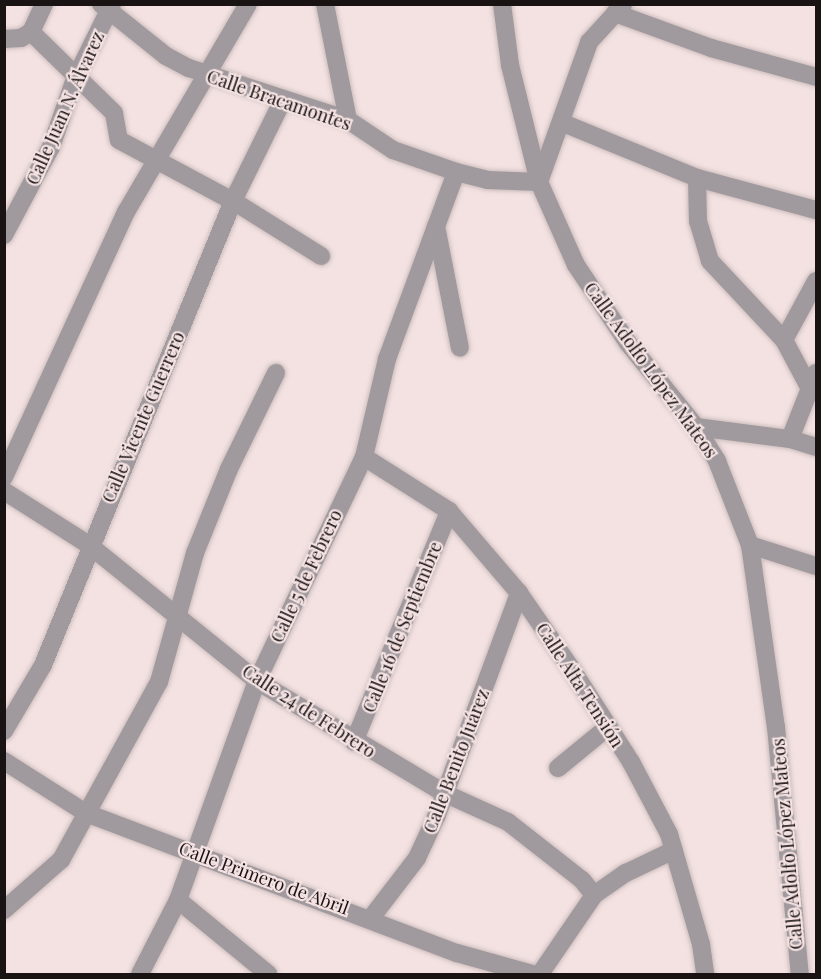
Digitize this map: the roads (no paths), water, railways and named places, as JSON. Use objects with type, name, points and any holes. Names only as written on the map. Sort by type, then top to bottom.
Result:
[{"type":"street","points":[[4,39],[21,38],[31,32],[44,4]]},
{"type":"street","points":[[4,477],[126,212],[209,75],[248,4]]},
{"type":"street","points":[[325,4],[348,120]]},
{"type":"street","name":"Calle Adolfo López Mateos","points":[[502,4],[510,65],[540,182],[576,265],[628,343],[696,427],[717,461],[750,545],[776,728],[800,975]]},
{"type":"street","name":"Calle Bracamontes","points":[[107,7],[166,56],[209,75],[282,102],[348,120],[393,150],[456,172],[487,180],[540,182]]},
{"type":"street","name":"Calle Juan N. Álvarez","points":[[4,235],[51,147],[75,79],[107,7]]},
{"type":"street","points":[[540,182],[563,123],[589,42],[619,9],[711,48],[816,77]]},
{"type":"street","points":[[31,32],[75,79],[117,117],[115,132],[119,140],[157,158],[233,201],[321,256]]},
{"type":"street","name":"Calle Vicente Guerrero","points":[[4,731],[43,665],[89,545],[233,201],[282,102]]},
{"type":"street","points":[[563,123],[697,178],[816,210]]},
{"type":"street","name":"Calle 5 de Febrero","points":[[140,975],[178,900],[257,681],[364,457],[387,359],[456,172]]},
{"type":"street","points":[[697,178],[698,221],[710,261],[784,340],[813,381],[790,439]]},
{"type":"street","points":[[436,225],[460,348]]},
{"type":"street","points":[[784,340],[816,281]]},
{"type":"street","points":[[4,910],[61,860],[159,682],[175,615],[229,469],[276,373]]},
{"type":"street","points":[[696,427],[790,439],[816,447]]},
{"type":"street","name":"Calle Alta Tensión","points":[[364,457],[449,511],[519,593],[608,727],[637,772],[674,850],[701,944],[705,975]]},
{"type":"street","name":"Calle 24 de Febrero","points":[[4,490],[89,545],[257,681],[354,742],[444,793],[508,822],[582,880],[594,895]]},
{"type":"street","name":"Calle 16 de Septiembre","points":[[354,742],[449,511]]},
{"type":"street","points":[[750,545],[816,566]]},
{"type":"street","name":"Calle Benito Juárez","points":[[371,918],[417,858],[444,793],[519,593]]},
{"type":"street","points":[[558,768],[608,727]]},
{"type":"street","name":"Calle Primero de Abril","points":[[4,761],[86,813],[371,918],[456,953],[532,975]]},
{"type":"street","points":[[540,975],[594,895],[626,873],[674,850]]},
{"type":"street","points":[[178,900],[268,975]]}]
